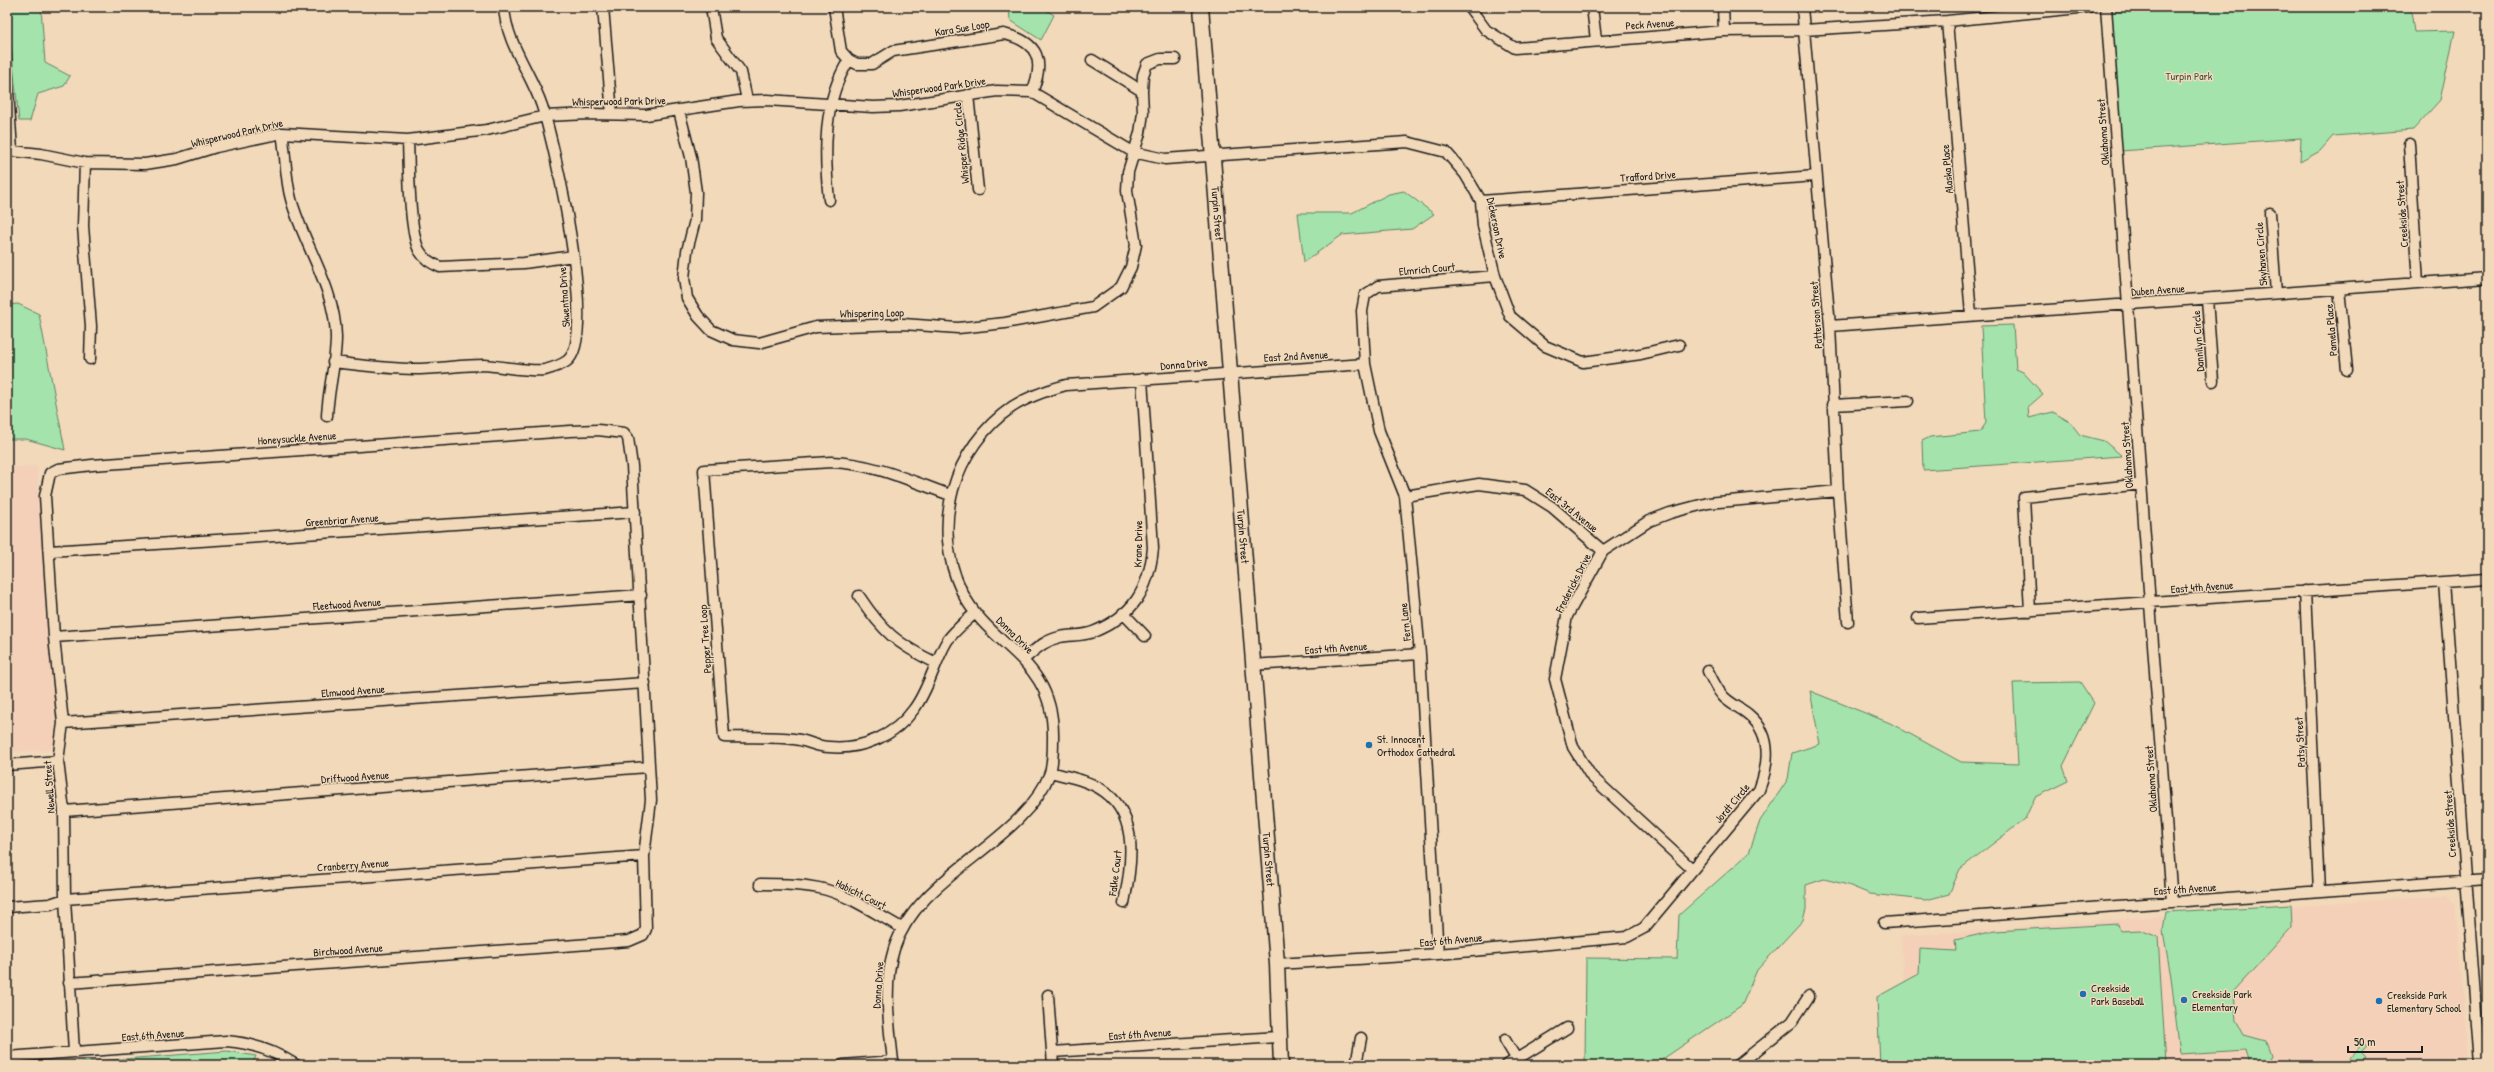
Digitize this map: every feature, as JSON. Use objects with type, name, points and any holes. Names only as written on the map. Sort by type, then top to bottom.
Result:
[{"type":"street","name":"Skwentna Drive","points":[[333,362],[372,367],[415,369],[463,365],[509,366],[544,370],[557,366],[568,360],[576,347],[579,328],[568,215],[545,116],[536,89],[508,28],[504,7]]},
{"type":"street","points":[[603,7],[612,114]]},
{"type":"street","points":[[711,7],[716,38],[741,72],[748,100]]},
{"type":"street","points":[[829,200],[825,168],[831,106],[834,88],[849,60],[841,51],[834,7]]},
{"type":"street","name":"Turpin Street","points":[[1201,7],[1214,156],[1252,666],[1277,964],[1278,1037],[1281,1065]]},
{"type":"street","name":"Peck Avenue","points":[[1469,7],[1486,30],[1515,48],[1596,40],[1724,31],[1804,30],[1947,21],[2090,7]]},
{"type":"street","points":[[1592,7],[1596,40]]},
{"type":"street","points":[[1723,7],[1724,31]]},
{"type":"street","name":"Patterson Street","points":[[1802,7],[1815,176],[1830,326],[1832,405],[1848,622]]},
{"type":"street","name":"Oklahoma Street","points":[[2106,7],[2172,902]]},
{"type":"street","name":"Alaska Place","points":[[1947,21],[1971,315]]},
{"type":"street","name":"Kara Sue Loop","points":[[849,60],[856,64],[872,64],[893,51],[1004,34],[1020,38],[1032,47],[1039,62],[1039,75],[1032,92]]},
{"type":"street","name":"Whispering Loop","points":[[679,112],[691,157],[696,192],[695,220],[687,251],[684,278],[688,298],[698,316],[711,330],[734,340],[759,343],[816,327],[903,324],[958,328],[1005,323],[1093,306],[1121,287],[1131,267],[1136,245],[1127,191],[1133,152],[1140,133],[1143,113],[1143,75],[1147,64],[1160,59],[1175,59]]},
{"type":"street","points":[[1092,60],[1142,91]]},
{"type":"street","name":"Whisperwood Park Drive","points":[[7,74],[12,151],[41,154],[85,163],[145,164],[177,159],[216,148],[282,133],[408,140],[487,130],[545,116],[612,114],[646,115],[679,112],[748,100],[767,100],[831,106],[899,106],[997,91],[1032,92],[1133,152],[1165,159],[1214,156]]},
{"type":"street","name":"Whisper Ridge Circle","points":[[968,95],[978,190]]},
{"type":"street","points":[[282,133],[291,198],[303,234],[328,287],[336,338],[327,416]]},
{"type":"street","points":[[408,140],[414,234],[419,250],[428,261],[440,267],[524,263],[573,256]]},
{"type":"street","name":"Dickerson Drive","points":[[1214,156],[1407,142],[1446,152],[1465,174],[1482,201],[1483,226],[1495,276],[1510,316],[1545,346],[1583,362],[1641,354],[1679,345]]},
{"type":"street","name":"Creekside Street","points":[[2409,144],[2418,283]]},
{"type":"street","points":[[85,163],[83,226],[90,326],[90,359]]},
{"type":"street","name":"Trafford Drive","points":[[1482,201],[1815,176]]},
{"type":"street","name":"Skyhaven Circle","points":[[2270,213],[2276,293]]},
{"type":"street","name":"Elmrich Court","points":[[1365,295],[1378,286],[1495,276]]},
{"type":"street","name":"Duben Avenue","points":[[1830,326],[2487,278]]},
{"type":"street","name":"Pamela Place","points":[[2339,289],[2347,370]]},
{"type":"street","name":"Fern Lane","points":[[1365,295],[1362,311],[1365,364],[1379,432],[1405,496],[1420,654],[1438,954]]},
{"type":"street","name":"Dannilyn Circle","points":[[2207,299],[2213,381]]},
{"type":"street","name":"East 2nd Avenue","points":[[1229,372],[1365,364]]},
{"type":"street","name":"Donna Drive","points":[[894,1063],[888,1019],[889,977],[894,950],[902,928],[919,904],[1020,817],[1035,798],[1050,772],[1053,720],[1039,680],[1024,659],[975,613],[962,591],[950,547],[948,523],[950,495],[971,446],[992,424],[1013,406],[1038,394],[1066,385],[1229,372]]},
{"type":"street","name":"Krane Drive","points":[[1024,659],[1042,644],[1058,637],[1092,632],[1114,620],[1123,613],[1145,589],[1151,570],[1152,556],[1142,379]]},
{"type":"street","points":[[1832,405],[1908,401]]},
{"type":"street","name":"Honeysuckle Avenue","points":[[45,496],[50,473],[68,468],[570,431],[618,432],[624,433],[628,438],[635,512]]},
{"type":"street","name":"Pepper Tree Loop","points":[[950,495],[874,468],[852,462],[704,470],[724,737],[795,739],[830,748],[862,744],[881,738],[897,729],[914,710],[927,687],[936,663],[948,640],[975,613]]},
{"type":"street","name":"East 3rd Avenue","points":[[1405,496],[1479,484],[1526,490],[1552,507],[1603,551]]},
{"type":"street","points":[[2030,611],[2024,497],[2141,484]]},
{"type":"street","name":"Fredericks Drive","points":[[1692,869],[1591,776],[1573,747],[1555,679],[1567,616],[1603,551],[1649,521],[1670,513],[1708,503],[1838,491]]},
{"type":"street","name":"Newell Street","points":[[45,496],[50,551],[54,637],[63,723],[58,761],[64,811],[65,899],[74,1052]]},
{"type":"street","points":[[635,512],[641,595],[650,800],[644,856]]},
{"type":"street","name":"Greenbriar Avenue","points":[[50,551],[635,512]]},
{"type":"street","name":"East 4th Avenue","points":[[1918,618],[2487,579]]},
{"type":"street","name":"Creekside Street","points":[[2444,582],[2480,1065]]},
{"type":"street","name":"Patsy Street","points":[[2305,591],[2319,891]]},
{"type":"street","name":"Fleetwood Avenue","points":[[54,637],[641,595]]},
{"type":"street","points":[[859,596],[888,635],[906,649],[936,663]]},
{"type":"street","points":[[1123,613],[1145,636]]},
{"type":"street","name":"East 4th Avenue","points":[[1252,666],[1420,654]]},
{"type":"street","name":"Jordt Circle","points":[[1627,937],[1644,928],[1759,790],[1766,773],[1768,750],[1763,731],[1750,715],[1722,696],[1708,671]]},
{"type":"street","name":"Elmwood Avenue","points":[[63,723],[645,683]]},
{"type":"street","points":[[7,764],[58,761]]},
{"type":"street","name":"Driftwood Avenue","points":[[64,811],[648,767]]},
{"type":"street","name":"Falke Court","points":[[1050,772],[1086,782],[1105,792],[1122,810],[1129,830],[1132,855],[1124,903]]},
{"type":"street","name":"Cranberry Avenue","points":[[7,907],[50,904],[65,899],[644,856]]},
{"type":"street","name":"Birchwood Avenue","points":[[69,983],[629,940],[643,935],[646,929],[644,856]]},
{"type":"street","name":"East 6th Avenue","points":[[1884,923],[2487,879]]},
{"type":"street","name":"Habicht Court","points":[[760,884],[797,885],[820,888],[839,895],[902,928]]},
{"type":"street","name":"East 6th Avenue","points":[[1277,964],[1438,954],[1627,937]]},
{"type":"street","points":[[1048,994],[1052,1065]]},
{"type":"street","points":[[1738,1065],[1792,1022],[1809,996]]},
{"type":"street","points":[[1507,1065],[1567,1028]]},
{"type":"street","name":"East 6th Avenue","points":[[1052,1052],[1278,1037]]},
{"type":"street","points":[[1356,1065],[1361,1038]]},
{"type":"street","points":[[1504,1040],[1517,1060]]},
{"type":"street","name":"East 6th Avenue","points":[[7,1058],[226,1041],[244,1043],[263,1049],[296,1065]]},
{"type":"street","points":[[843,1065],[894,1063]]},
{"type":"shaded area","points":[[37,466],[56,738],[50,750],[7,752],[7,468]]},
{"type":"shaded area","name":"Creekside Park Elementary","points":[[2447,895],[2455,904],[2469,1065],[1909,1065],[1901,936]]},
{"type":"green space","points":[[7,7],[41,7],[45,63],[70,76],[64,86],[38,94],[30,121],[19,121]]},
{"type":"green space","points":[[1009,7],[1041,7],[1054,15],[1041,40],[1010,20]]},
{"type":"green space","name":"Turpin Park","points":[[2183,7],[2413,7],[2411,11],[2414,32],[2455,31],[2440,100],[2413,130],[2333,136],[2320,151],[2300,162],[2301,138],[2120,151],[2111,12]]},
{"type":"green space","points":[[1404,191],[1434,214],[1412,229],[1342,235],[1304,262],[1298,213],[1352,213],[1389,194]]},
{"type":"green space","points":[[18,304],[39,314],[65,450],[26,439],[7,439],[7,305]]},
{"type":"green space","points":[[2013,325],[2016,369],[2023,372],[2043,394],[2028,407],[2029,418],[2053,412],[2070,422],[2080,435],[2104,441],[2122,456],[1923,470],[1922,441],[1930,437],[1980,432],[1986,423],[1981,326]]},
{"type":"green space","points":[[2080,682],[2094,703],[2063,766],[2068,781],[2035,797],[2025,819],[1960,869],[1949,894],[1926,900],[1870,894],[1848,885],[1824,879],[1806,885],[1806,909],[1803,920],[1757,970],[1742,1005],[1654,1065],[1585,1065],[1586,958],[1677,959],[1679,915],[1749,853],[1760,821],[1788,779],[1792,753],[1820,744],[1810,691],[1890,723],[1961,762],[2018,764],[2013,683]]},
{"type":"green space","points":[[2291,905],[2292,927],[2234,991],[2236,1020],[2244,1035],[2266,1041],[2271,1055],[2265,1065],[2249,1065],[2245,1050],[2180,1054],[2171,977],[2163,931],[2166,912]]},
{"type":"green space","points":[[2118,924],[2120,931],[2140,930],[2158,937],[2166,1065],[1880,1065],[1877,997],[1919,974],[1920,949],[1956,951],[1955,940],[1995,931]]},
{"type":"green space","points":[[2363,1044],[2367,1047],[2361,1053],[2366,1058],[2360,1065],[2345,1065]]},
{"type":"green space","points":[[227,1051],[256,1056],[252,1065],[47,1065]]},
{"type":"place","name":"St. Innocent Orthodox Cathedral","points":[[1369,745]]},
{"type":"place","name":"Creekside Park Baseball","points":[[2083,994]]},
{"type":"place","name":"Creekside Park Elementary","points":[[2184,1000]]},
{"type":"place","name":"Creekside Park Elementary School","points":[[2379,1001]]}]
